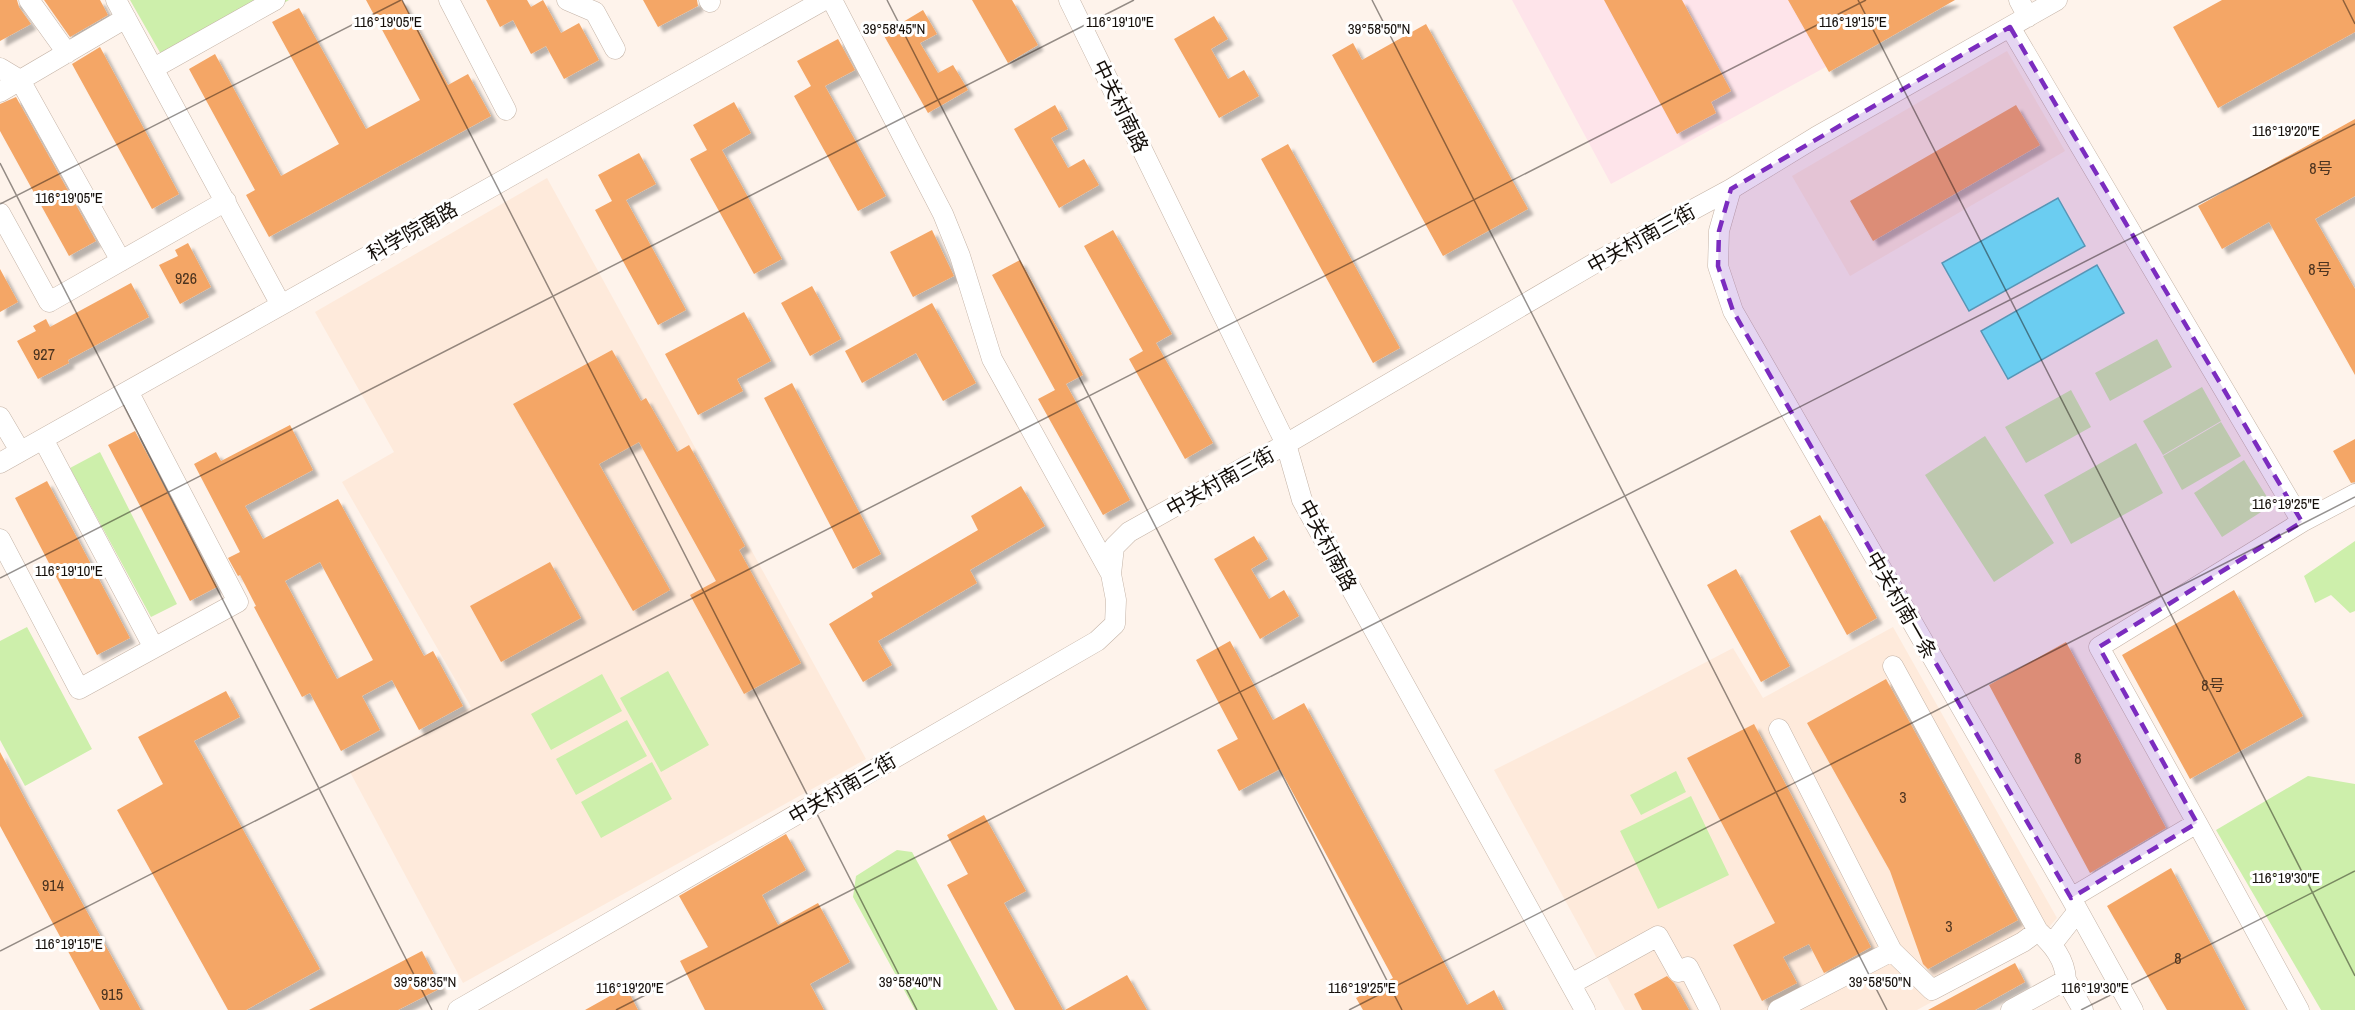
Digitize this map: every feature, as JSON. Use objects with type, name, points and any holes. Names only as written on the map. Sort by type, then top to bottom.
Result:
[{"type":"street","points":[[29,0],[67,53]]},
{"type":"street","points":[[116,0],[281,305]]},
{"type":"street","points":[[154,68],[275,0]]},
{"type":"street","points":[[449,0],[506,110]]},
{"type":"street","points":[[567,0],[595,12],[615,49]]},
{"type":"street","name":"科学院南路","points":[[0,463],[824,0]]},
{"type":"street","points":[[832,0],[943,214],[960,256],[992,359],[1111,574]]},
{"type":"street","name":"中关村南路","points":[[1070,0],[1286,444],[1302,501],[1585,1010]]},
{"type":"street","name":"中关村南三街","points":[[458,1010],[1097,641],[1115,624],[1116,600],[1111,574],[1114,547],[1129,532],[2010,27],[2024,8],[2057,0]]},
{"type":"street","points":[[0,92],[126,18]]},
{"type":"street","points":[[2010,27],[2302,522]]},
{"type":"street","points":[[0,68],[20,80],[121,261]]},
{"type":"street","name":"中关村南一条","points":[[1731,189],[1719,231],[1718,266],[1733,311],[2075,905],[2133,1010]]},
{"type":"street","points":[[0,213],[49,302],[226,201]]},
{"type":"street","points":[[0,539],[79,689],[238,602],[128,391]]},
{"type":"street","points":[[0,417],[20,451]]},
{"type":"street","points":[[43,439],[154,648]]},
{"type":"street","points":[[2298,1010],[2099,646],[2302,522],[2355,494]]},
{"type":"street","points":[[1893,666],[2045,938],[2064,963],[2066,980],[2083,1010]]},
{"type":"street","points":[[1779,729],[1892,951],[1932,990],[2024,942],[2045,938],[2075,905],[2197,823]]},
{"type":"street","points":[[1571,984],[1658,936],[1678,972],[1688,967],[1710,1010]]},
{"type":"street","points":[[1778,1010],[1892,951]]},
{"type":"street","points":[[2011,1010],[2066,980]]},
{"type":"highlighted area","points":[[2010,27],[2302,522],[2099,647],[2197,823],[2071,898],[1733,311],[1718,266],[1719,231],[1731,189]]},
{"type":"shaded area","points":[[1512,0],[1949,0],[1611,184]]},
{"type":"shaded area","points":[[2007,51],[2065,151],[1850,276],[1792,176]]},
{"type":"shaded area","points":[[547,178],[866,759],[463,983],[350,772],[471,707],[342,482],[394,452],[315,312]]},
{"type":"shaded area","points":[[1893,627],[2057,918],[2031,948],[1917,1010],[1625,1010],[1494,770],[1733,648],[1763,698]]},
{"type":"green space","points":[[130,0],[289,0],[170,70]]},
{"type":"green space","points":[[2157,339],[2172,367],[2110,401],[2095,373]]},
{"type":"green space","points":[[2202,387],[2221,421],[2163,455],[2143,421]]},
{"type":"green space","points":[[2071,390],[2091,427],[2026,463],[2005,427]]},
{"type":"green space","points":[[2221,422],[2241,456],[2182,490],[2163,456]]},
{"type":"green space","points":[[1985,436],[2054,543],[1994,582],[1925,475]]},
{"type":"green space","points":[[2136,443],[2163,493],[2071,544],[2044,495]]},
{"type":"green space","points":[[100,452],[177,604],[151,617],[70,468]]},
{"type":"green space","points":[[2244,460],[2272,505],[2222,537],[2194,493]]},
{"type":"green space","points":[[2355,541],[2355,611],[2350,613],[2331,595],[2315,603],[2304,576]]},
{"type":"green space","points":[[27,627],[92,749],[25,786],[0,740],[0,641]]},
{"type":"green space","points":[[668,671],[709,745],[661,772],[620,698]]},
{"type":"green space","points":[[602,674],[622,711],[551,750],[531,714]]},
{"type":"green space","points":[[627,720],[647,756],[576,795],[556,759]]},
{"type":"green space","points":[[652,762],[672,799],[601,838],[581,802]]},
{"type":"green space","points":[[1676,771],[1686,792],[1641,815],[1630,795]]},
{"type":"green space","points":[[2308,776],[2355,784],[2355,1010],[2321,1010],[2216,830]]},
{"type":"green space","points":[[1691,796],[1729,875],[1658,909],[1620,831]]},
{"type":"green space","points":[[897,850],[912,852],[998,1010],[915,1010],[853,897],[856,876]]},
{"type":"water","points":[[2058,198],[2085,246],[1969,311],[1942,263]]},
{"type":"water","points":[[2097,265],[2124,313],[2008,379],[1981,331]]},
{"type":"building","points":[[0,0],[17,0],[31,24],[0,41]]},
{"type":"building","points":[[44,0],[100,0],[108,15],[70,37]]},
{"type":"building","points":[[366,0],[402,0],[448,85],[468,74],[491,116],[269,237],[246,195],[255,190],[189,69],[215,54],[281,176],[339,144],[272,22],[299,8],[366,129],[420,100]]},
{"type":"building","points":[[486,0],[527,0],[531,7],[543,0],[561,33],[579,23],[599,60],[564,79],[546,46],[531,54],[513,20],[500,27]]},
{"type":"building","points":[[643,0],[697,0],[698,6],[658,27]]},
{"type":"building","points":[[972,0],[1012,0],[1038,45],[1008,63]]},
{"type":"building","points":[[1604,0],[1682,0],[1731,91],[1711,102],[1716,113],[1677,134]]},
{"type":"building","points":[[1788,0],[1955,0],[1829,72]]},
{"type":"building","points":[[2222,0],[2355,0],[2355,32],[2218,108],[2173,27]]},
{"type":"building","points":[[923,10],[937,34],[920,43],[938,73],[953,65],[968,90],[928,113],[883,34]]},
{"type":"building","points":[[1214,16],[1228,39],[1211,49],[1228,79],[1244,70],[1259,96],[1219,118],[1174,39]]},
{"type":"building","points":[[1426,24],[1528,209],[1443,256],[1332,55],[1353,43],[1362,60]]},
{"type":"building","points":[[838,39],[855,70],[825,86],[886,196],[858,211],[794,96],[811,86],[797,61]]},
{"type":"building","points":[[100,47],[179,194],[152,209],[72,64]]},
{"type":"building","points":[[16,97],[96,241],[69,256],[0,131],[0,104]]},
{"type":"building","points":[[734,102],[751,133],[722,150],[782,259],[754,274],[690,159],[707,150],[693,125]]},
{"type":"building","points":[[1055,105],[1068,129],[1051,138],[1068,168],[1084,159],[1099,185],[1059,208],[1014,129]]},
{"type":"building","points":[[2016,105],[2040,145],[1873,241],[1850,201]]},
{"type":"building","points":[[2355,119],[2355,196],[2315,219],[2355,289],[2355,375],[2269,222],[2222,249],[2198,206]]},
{"type":"building","points":[[1288,144],[1400,348],[1373,363],[1261,159]]},
{"type":"building","points":[[639,153],[656,184],[626,200],[686,310],[658,325],[595,210],[612,201],[598,175]]},
{"type":"building","points":[[932,230],[954,276],[913,297],[890,252]]},
{"type":"building","points":[[1113,230],[1172,334],[1156,343],[1213,443],[1185,459],[1129,359],[1143,351],[1084,246]]},
{"type":"building","points":[[188,243],[211,287],[180,304],[159,265],[178,256],[175,250]]},
{"type":"building","points":[[1020,260],[1083,375],[1066,384],[1130,500],[1103,515],[1038,399],[1055,390],[992,275]]},
{"type":"building","points":[[0,269],[18,302],[0,312]]},
{"type":"building","points":[[131,283],[149,317],[68,360],[69,363],[38,379],[17,341],[36,331],[33,326],[46,319],[50,327]]},
{"type":"building","points":[[812,286],[841,339],[810,356],[781,303]]},
{"type":"building","points":[[932,303],[976,383],[943,401],[916,353],[862,383],[845,351]]},
{"type":"building","points":[[744,312],[771,361],[737,379],[743,391],[698,415],[665,354]]},
{"type":"building","points":[[612,350],[641,401],[646,398],[677,452],[689,445],[745,546],[739,550],[801,663],[744,694],[690,595],[716,581],[639,442],[599,464],[670,590],[633,611],[513,404]]},
{"type":"building","points":[[792,383],[881,554],[853,569],[764,398]]},
{"type":"building","points":[[290,425],[313,470],[245,506],[263,539],[338,499],[424,656],[433,651],[463,706],[419,730],[392,680],[362,696],[380,730],[341,751],[310,693],[302,697],[254,607],[256,606],[240,575],[238,576],[228,558],[240,552],[194,464],[216,452],[221,461]],"holes":[[[320,562],[373,660],[337,679],[285,581]]]},
{"type":"building","points":[[135,431],[217,587],[190,601],[108,445]]},
{"type":"building","points":[[2355,439],[2355,482],[2351,483],[2333,451]]},
{"type":"building","points":[[47,481],[130,638],[97,655],[15,498]]},
{"type":"building","points":[[1021,486],[1045,526],[970,570],[977,583],[878,641],[892,665],[863,682],[829,624],[873,597],[871,593],[978,530],[971,516]]},
{"type":"building","points":[[1820,515],[1877,618],[1847,635],[1790,531]]},
{"type":"building","points":[[1254,536],[1268,559],[1251,569],[1269,599],[1284,590],[1299,616],[1260,639],[1214,559]]},
{"type":"building","points":[[550,562],[581,618],[501,662],[470,606]]},
{"type":"building","points":[[1736,569],[1790,666],[1761,682],[1707,585]]},
{"type":"building","points":[[2234,590],[2303,716],[2190,779],[2122,655]]},
{"type":"building","points":[[1230,641],[1273,720],[1304,703],[1467,1005],[1494,990],[1504,1010],[1363,1010],[1356,998],[1393,978],[1280,769],[1239,791],[1217,750],[1238,739],[1196,660]]},
{"type":"building","points":[[2066,642],[2166,828],[2090,873],[1989,685]]},
{"type":"building","points":[[1886,679],[2018,920],[1928,969],[1923,964],[1890,871],[1807,723]]},
{"type":"building","points":[[226,691],[240,717],[194,741],[320,969],[246,1010],[228,1010],[117,810],[163,784],[138,737]]},
{"type":"building","points":[[1754,724],[1871,947],[1824,973],[1809,944],[1783,957],[1797,983],[1762,1001],[1733,945],[1775,923],[1687,758]]},
{"type":"building","points":[[0,752],[141,1010],[100,1010],[0,826]]},
{"type":"building","points":[[984,815],[1026,891],[1004,903],[1063,1010],[1015,1010],[947,885],[968,874],[947,835]]},
{"type":"building","points":[[786,834],[806,870],[762,895],[778,925],[818,903],[850,962],[810,984],[824,1010],[705,1010],[680,961],[708,947],[679,896]]},
{"type":"building","points":[[2171,868],[2246,1010],[2167,1010],[2107,906]]},
{"type":"building","points":[[422,951],[441,988],[398,1010],[309,1010]]},
{"type":"building","points":[[2015,963],[2025,982],[1975,1010],[1928,1010]]},
{"type":"building","points":[[1127,975],[1147,1010],[1065,1010]]},
{"type":"building","points":[[1667,976],[1674,983],[1689,1010],[1642,1010],[1634,994]]},
{"type":"building","points":[[626,987],[638,1010],[585,1010]]}]
